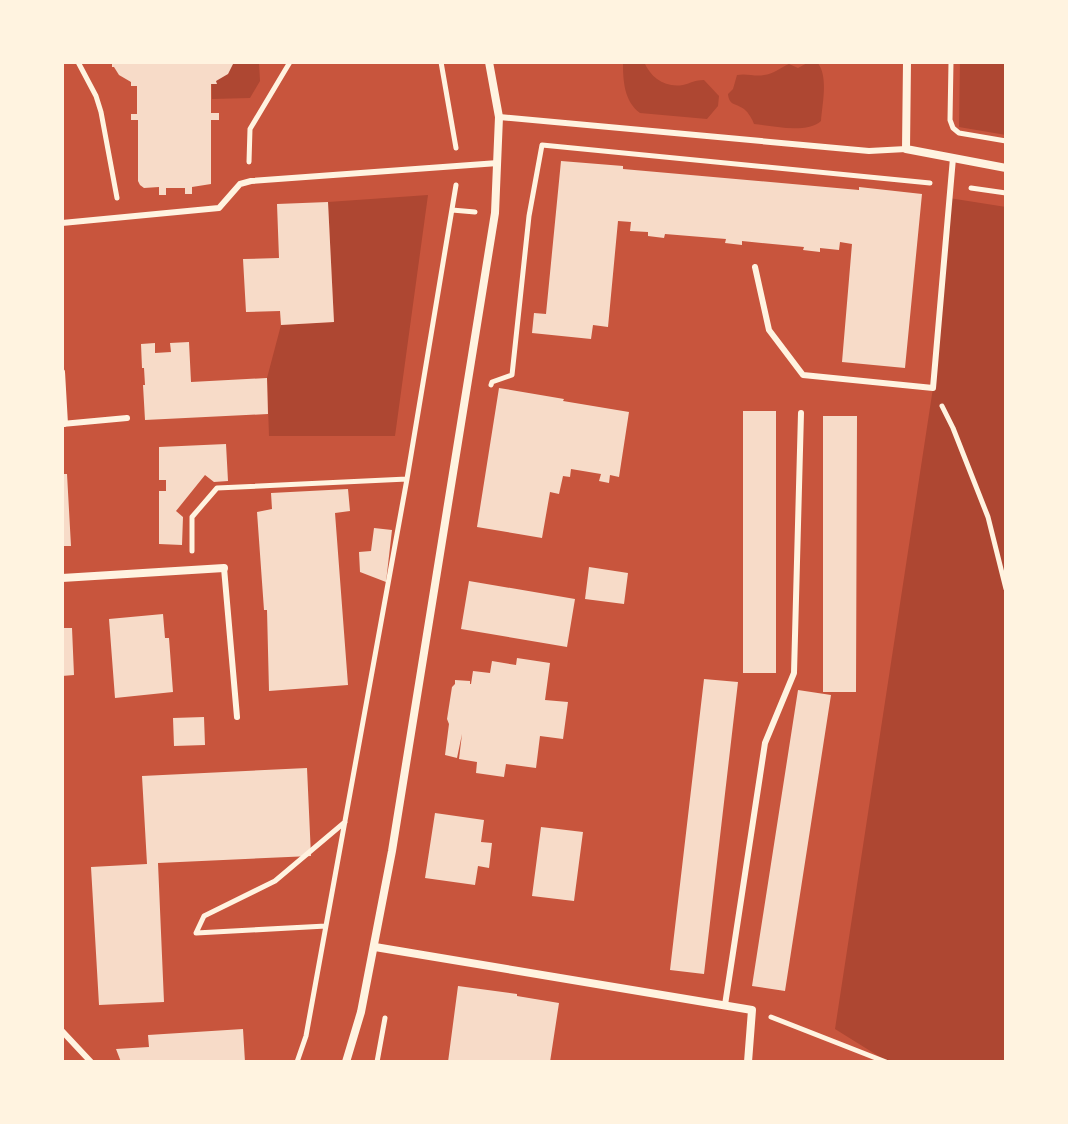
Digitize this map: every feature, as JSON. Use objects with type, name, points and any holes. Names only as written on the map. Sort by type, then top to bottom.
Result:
[{"type":"street","points":[[346,1062],[375,947],[495,213],[499,117],[489,62]]},
{"type":"street","points":[[907,62],[906,149],[1006,168]]},
{"type":"street","points":[[62,578],[224,568]]},
{"type":"street","points":[[375,947],[752,1010],[748,1062]]},
{"type":"lane","points":[[499,117],[869,151],[906,149]]},
{"type":"lane","points":[[755,267],[769,330],[803,375],[933,388],[953,158]]},
{"type":"lane","points":[[62,223],[219,208],[240,184],[251,181],[498,163]]},
{"type":"lane","points":[[62,372],[64,424],[127,418]]},
{"type":"lane","points":[[725,1005],[765,743],[794,673],[801,413]]},
{"type":"lane","points":[[224,568],[237,717]]},
{"type":"lane","points":[[62,1031],[91,1062]]},
{"type":"path","points":[[78,62],[101,112],[120,218]]},
{"type":"path","points":[[249,169],[250,129],[290,62]]},
{"type":"path","points":[[297,1062],[306,1036],[407,479],[459,166],[441,62]]},
{"type":"path","points":[[951,62],[950,120],[953,128],[959,133],[1006,141]]},
{"type":"path","points":[[489,397],[492,382],[512,375],[529,216],[542,145],[950,184],[1006,193]]},
{"type":"path","points":[[933,388],[953,428],[988,517],[1006,589]]},
{"type":"path","points":[[192,569],[192,517],[217,488],[407,479]]},
{"type":"path","points":[[326,926],[196,933],[204,916],[275,881],[345,821]]},
{"type":"path","points":[[377,1062],[387,1006]]},
{"type":"path","points":[[752,1010],[886,1062]]},
{"type":"shaded area","points":[[211,62],[259,62],[260,81],[250,98],[212,99]]},
{"type":"shaded area","points":[[623,62],[644,62],[655,77],[670,85],[704,80],[719,96],[718,106],[707,119],[640,113],[628,97]]},
{"type":"shaded area","points":[[809,62],[817,62],[824,82],[821,121],[815,125],[789,128],[754,124],[746,111],[730,101],[728,94],[737,75],[764,75],[789,64],[798,68]]},
{"type":"shaded area","points":[[960,62],[1006,62],[1006,135],[959,127]]},
{"type":"shaded area","points":[[428,195],[395,436],[269,436],[267,378],[281,325],[334,322],[328,202]]},
{"type":"shaded area","points":[[949,198],[1006,207],[1006,1062],[888,1062],[835,1029],[933,388]]},
{"type":"building","points":[[112,62],[234,62],[228,74],[216,81],[217,84],[211,84],[211,113],[219,113],[219,120],[211,120],[211,184],[192,187],[192,194],[185,194],[185,188],[166,188],[166,195],[159,195],[159,187],[144,188],[140,185],[138,120],[131,120],[131,114],[137,114],[137,86],[131,86],[131,82],[119,75]]},
{"type":"building","points":[[561,161],[922,194],[905,368],[842,362],[852,244],[840,242],[839,250],[820,248],[820,252],[803,250],[804,247],[742,241],[742,245],[725,243],[726,239],[665,234],[664,238],[648,236],[648,232],[630,231],[631,222],[618,221],[608,327],[593,325],[591,339],[532,333],[534,313],[546,314]]},
{"type":"building","points":[[328,202],[334,322],[281,325],[280,311],[246,312],[243,259],[279,258],[277,204]]},
{"type":"building","points":[[189,342],[191,382],[267,378],[268,414],[145,420],[141,344],[155,343],[155,353],[171,352],[170,343]]},
{"type":"building","points":[[499,388],[629,412],[619,477],[610,475],[609,483],[599,481],[601,474],[571,469],[570,477],[563,476],[559,494],[550,492],[542,538],[477,527]]},
{"type":"building","points":[[743,411],[776,411],[776,673],[743,673]]},
{"type":"building","points":[[823,416],[857,416],[856,692],[823,692]]},
{"type":"building","points":[[226,444],[228,481],[214,482],[205,475],[176,511],[183,517],[182,545],[159,544],[159,491],[166,491],[166,480],[159,480],[159,447]]},
{"type":"building","points":[[62,474],[67,474],[71,546],[62,546]]},
{"type":"building","points":[[348,489],[350,511],[335,513],[348,685],[269,691],[267,610],[264,610],[257,512],[272,509],[271,493]]},
{"type":"building","points":[[374,528],[392,530],[386,582],[360,572],[359,552],[371,551]]},
{"type":"building","points":[[589,567],[628,573],[624,604],[585,599]]},
{"type":"building","points":[[469,581],[575,599],[567,647],[461,629]]},
{"type":"building","points":[[163,614],[165,638],[169,638],[173,692],[115,698],[109,619]]},
{"type":"building","points":[[62,628],[72,628],[74,675],[62,676]]},
{"type":"building","points":[[517,658],[550,663],[545,700],[568,702],[563,739],[540,736],[536,768],[506,764],[504,777],[476,773],[477,762],[459,759],[462,734],[457,758],[445,755],[452,687],[455,680],[470,681],[471,684],[473,671],[490,673],[492,661],[516,665]]},
{"type":"building","points":[[704,679],[738,682],[704,974],[670,970]]},
{"type":"building","points":[[798,690],[831,695],[785,991],[752,986]]},
{"type":"building","points":[[204,717],[205,745],[174,746],[173,718]]},
{"type":"building","points":[[307,768],[311,856],[158,863],[164,1002],[99,1005],[91,867],[147,864],[142,776]]},
{"type":"building","points":[[435,813],[484,820],[481,842],[492,843],[489,868],[478,866],[475,885],[425,878]]},
{"type":"building","points":[[541,827],[583,832],[574,901],[532,896]]},
{"type":"building","points":[[458,986],[559,1003],[550,1062],[448,1062]]},
{"type":"building","points":[[243,1029],[245,1062],[121,1062],[116,1049],[149,1047],[148,1035]]}]
